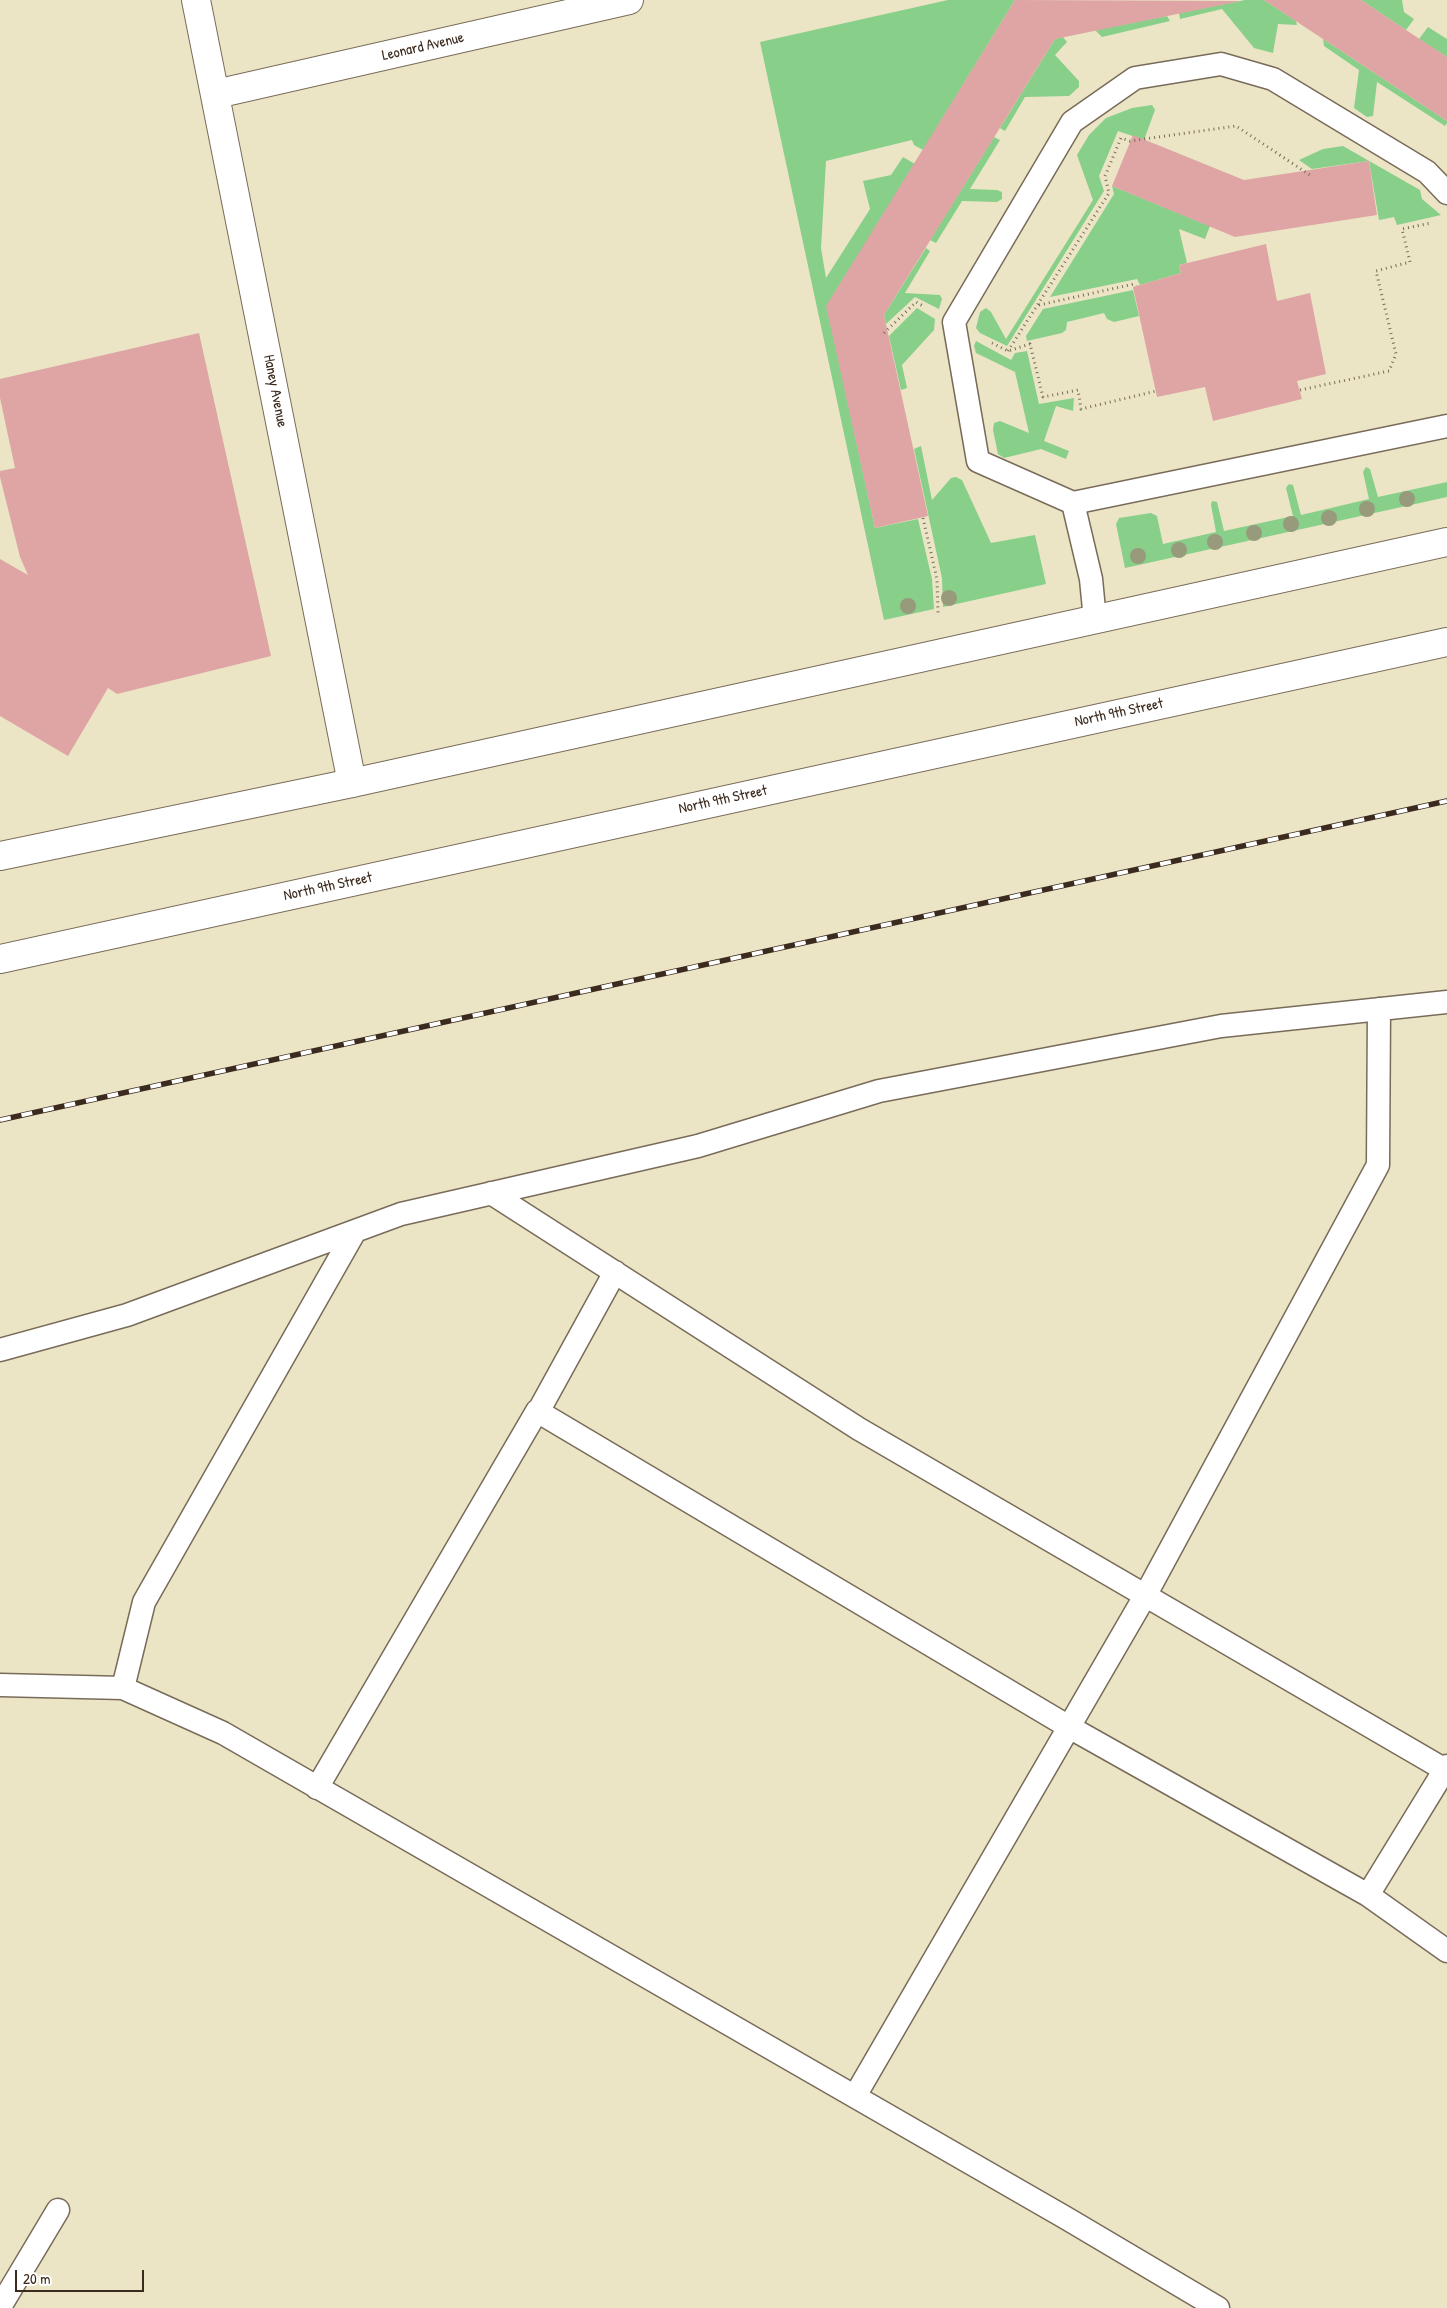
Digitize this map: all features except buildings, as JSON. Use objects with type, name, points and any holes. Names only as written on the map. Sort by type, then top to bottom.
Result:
[{"type":"street","name":"Haney Avenue","points":[[196,0],[352,783]]},
{"type":"street","name":"Leonard Avenue","points":[[216,94],[629,0]]},
{"type":"street","points":[[0,856],[352,783],[1447,542]]},
{"type":"street","name":"North 9th Street","points":[[0,959],[1447,642]]},
{"type":"lane","points":[[1447,193],[1427,172],[1272,79],[1222,64],[1135,78],[1072,122],[954,322],[978,461],[1073,503],[1447,426]]},
{"type":"lane","points":[[1073,503],[1091,579],[1095,620]]},
{"type":"lane","points":[[0,1350],[127,1315],[401,1214],[698,1146],[879,1091],[1221,1026],[1447,1002]]},
{"type":"lane","points":[[855,2096],[1145,1596],[1378,1165],[1379,1009]]},
{"type":"lane","points":[[491,1193],[859,1429],[1446,1769],[1368,1895]]},
{"type":"lane","points":[[123,1688],[144,1602],[355,1231]]},
{"type":"lane","points":[[318,1788],[538,1412],[615,1272]]},
{"type":"lane","points":[[538,1412],[1069,1727],[1368,1895],[1447,1951]]},
{"type":"lane","points":[[0,1685],[123,1688],[223,1733],[855,2096],[1218,2308]]},
{"type":"lane","points":[[0,2307],[58,2210]]},
{"type":"path","points":[[1008,351],[1109,193],[1105,176],[1122,138],[1130,141],[1236,126],[1310,175]]},
{"type":"path","points":[[1300,390],[1389,371],[1396,354],[1376,270],[1410,262],[1402,229],[1434,222]]},
{"type":"path","points":[[1038,305],[1134,284],[1136,286]]},
{"type":"path","points":[[884,333],[916,302],[1008,351],[1030,344],[1043,397],[1078,390],[1081,409],[1156,391]]},
{"type":"path","points":[[923,518],[937,579],[938,612]]},
{"type":"green space","points":[[948,0],[1015,0],[923,150],[914,145],[912,140],[826,161],[821,248],[826,278],[870,209],[863,181],[891,175],[903,157],[915,164],[827,306],[875,528],[918,519],[932,579],[934,609],[884,620],[760,42]]},
{"type":"green space","points":[[1245,0],[1264,0],[1296,21],[1297,25],[1278,24],[1273,53],[1254,48],[1222,9],[1180,19],[1179,13]]},
{"type":"green space","points":[[1361,0],[1402,0],[1404,12],[1414,19],[1406,30]]},
{"type":"green space","points":[[1167,16],[1170,21],[1102,37],[1095,30]]},
{"type":"green space","points":[[1428,27],[1447,39],[1447,57],[1419,39]]},
{"type":"green space","points":[[1063,37],[1067,42],[1055,55],[1079,81],[1079,87],[1069,96],[1025,97],[1005,131],[1000,128],[1055,39]]},
{"type":"green space","points":[[1323,39],[1447,121],[1445,126],[1377,82],[1373,116],[1367,117],[1354,108],[1359,70],[1324,46]]},
{"type":"green space","points":[[1152,105],[1155,110],[1144,140],[1118,131],[1099,176],[1104,191],[1007,346],[980,333],[976,328],[980,312],[986,308],[991,312],[1006,339],[1093,200],[1077,155],[1089,135],[1106,118],[1132,108]]},
{"type":"green space","points":[[994,137],[1000,140],[970,189],[997,190],[1002,192],[1002,199],[997,202],[962,201],[936,243],[930,240]]},
{"type":"green space","points":[[1343,146],[1420,190],[1422,199],[1441,215],[1397,225],[1394,217],[1379,220],[1369,161],[1312,169],[1299,160],[1323,149]]},
{"type":"green space","points":[[1112,186],[1210,226],[1205,239],[1179,229],[1187,263],[1179,265],[1181,273],[1140,285],[1137,279],[1050,297],[1114,194]]},
{"type":"green space","points":[[926,248],[930,251],[905,293],[940,295],[942,299],[939,309],[915,297],[886,324],[884,315]]},
{"type":"green space","points":[[1133,290],[1139,316],[1114,322],[1107,319],[1104,313],[1067,322],[1066,330],[1062,333],[1027,341],[1026,336],[1043,309]]},
{"type":"green space","points":[[917,308],[935,319],[934,330],[902,365],[907,388],[901,390],[889,336]]},
{"type":"green space","points":[[976,341],[1011,360],[1015,353],[1027,351],[1039,404],[1074,398],[1073,411],[1056,406],[1044,441],[1069,451],[1066,459],[1041,449],[1004,458],[998,454],[993,430],[994,423],[1000,421],[1029,433],[1015,372],[976,353],[974,346]]},
{"type":"green space","points":[[921,446],[932,500],[951,478],[956,477],[962,480],[991,543],[1035,535],[1046,584],[943,607],[942,578],[914,449]]},
{"type":"green space","points":[[1366,467],[1370,469],[1378,497],[1447,482],[1447,497],[1125,568],[1116,524],[1119,518],[1151,513],[1157,516],[1163,544],[1216,532],[1211,505],[1212,501],[1217,502],[1224,531],[1293,516],[1286,488],[1289,484],[1293,485],[1301,515],[1369,499],[1363,472]]},
{"type":"railway","points":[[0,1120],[1447,801]]}]
